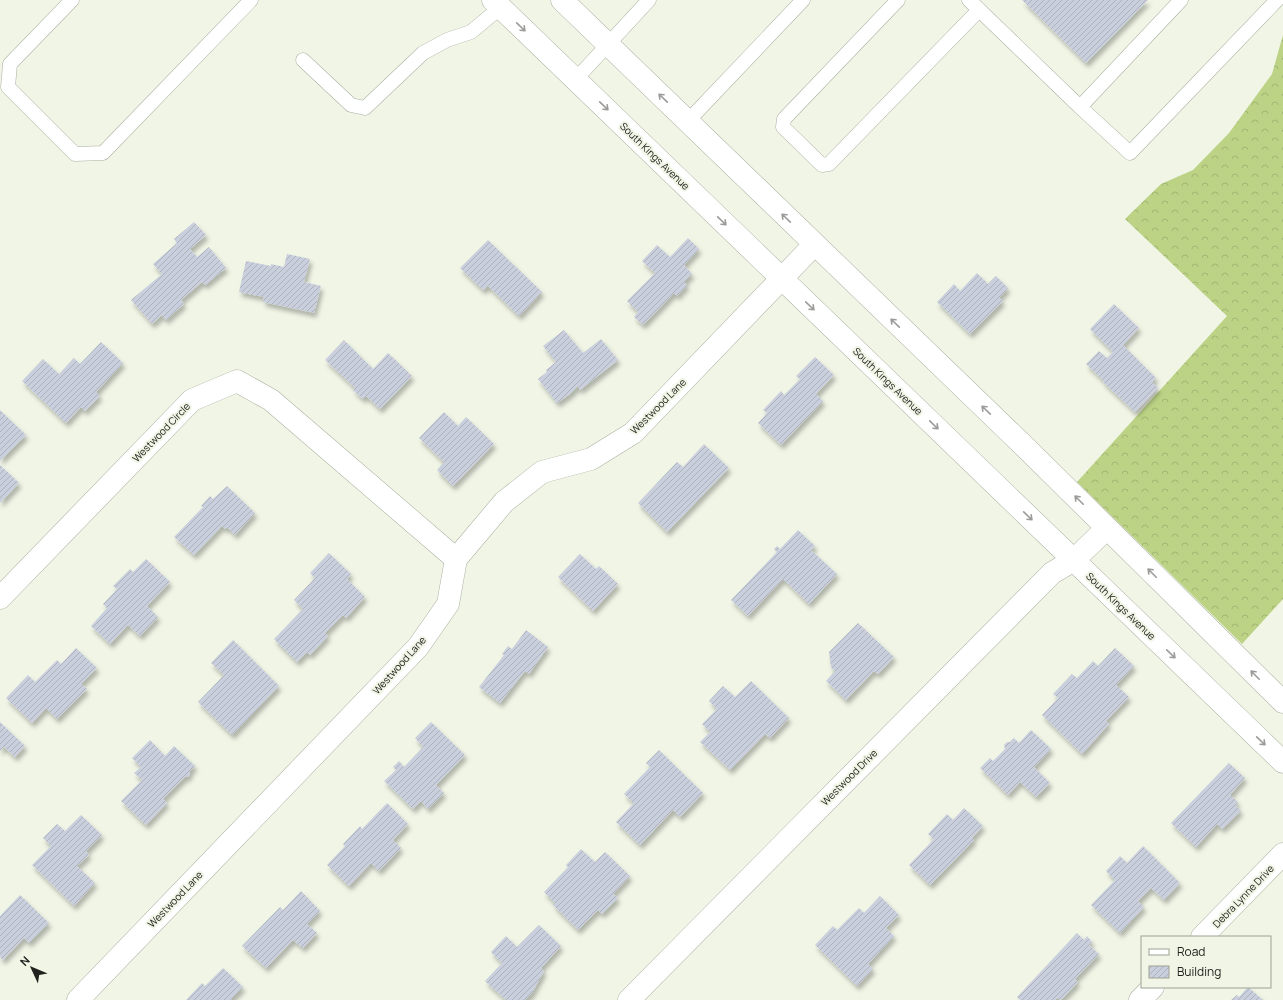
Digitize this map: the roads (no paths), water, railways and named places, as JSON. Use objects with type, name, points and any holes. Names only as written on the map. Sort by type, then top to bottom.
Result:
[{"type":"street","points":[[562,0],[814,245],[1023,445],[1283,702]]},
{"type":"street","name":"South Kings Avenue","points":[[497,4],[1283,762]]},
{"type":"street","name":"Westwood Lane","points":[[78,1000],[418,647],[448,604],[456,559],[504,502],[542,472],[591,459],[633,433],[814,245]]},
{"type":"street","name":"Westwood Circle","points":[[0,598],[192,400],[237,381],[271,400],[456,559]]},
{"type":"street","name":"Westwood Drive","points":[[629,1000],[1052,573],[1074,560],[1107,528]]},
{"type":"street","name":"Debra Lynne Drive","points":[[1203,936],[1283,854]]},
{"type":"street","points":[[1140,1000],[1152,988]]},
{"type":"lane","points":[[72,0],[10,64],[8,87],[75,154],[103,153],[251,0]]},
{"type":"lane","points":[[576,79],[649,0]]},
{"type":"lane","points":[[687,122],[803,0]]},
{"type":"lane","points":[[898,0],[784,119],[783,127],[822,165],[829,164],[979,10]]},
{"type":"lane","points":[[969,0],[1130,153],[1278,0]]},
{"type":"lane","points":[[1080,107],[1181,0]]},
{"type":"lane","points":[[303,60],[351,105],[365,108],[423,53],[447,40],[471,32],[497,4]]}]
